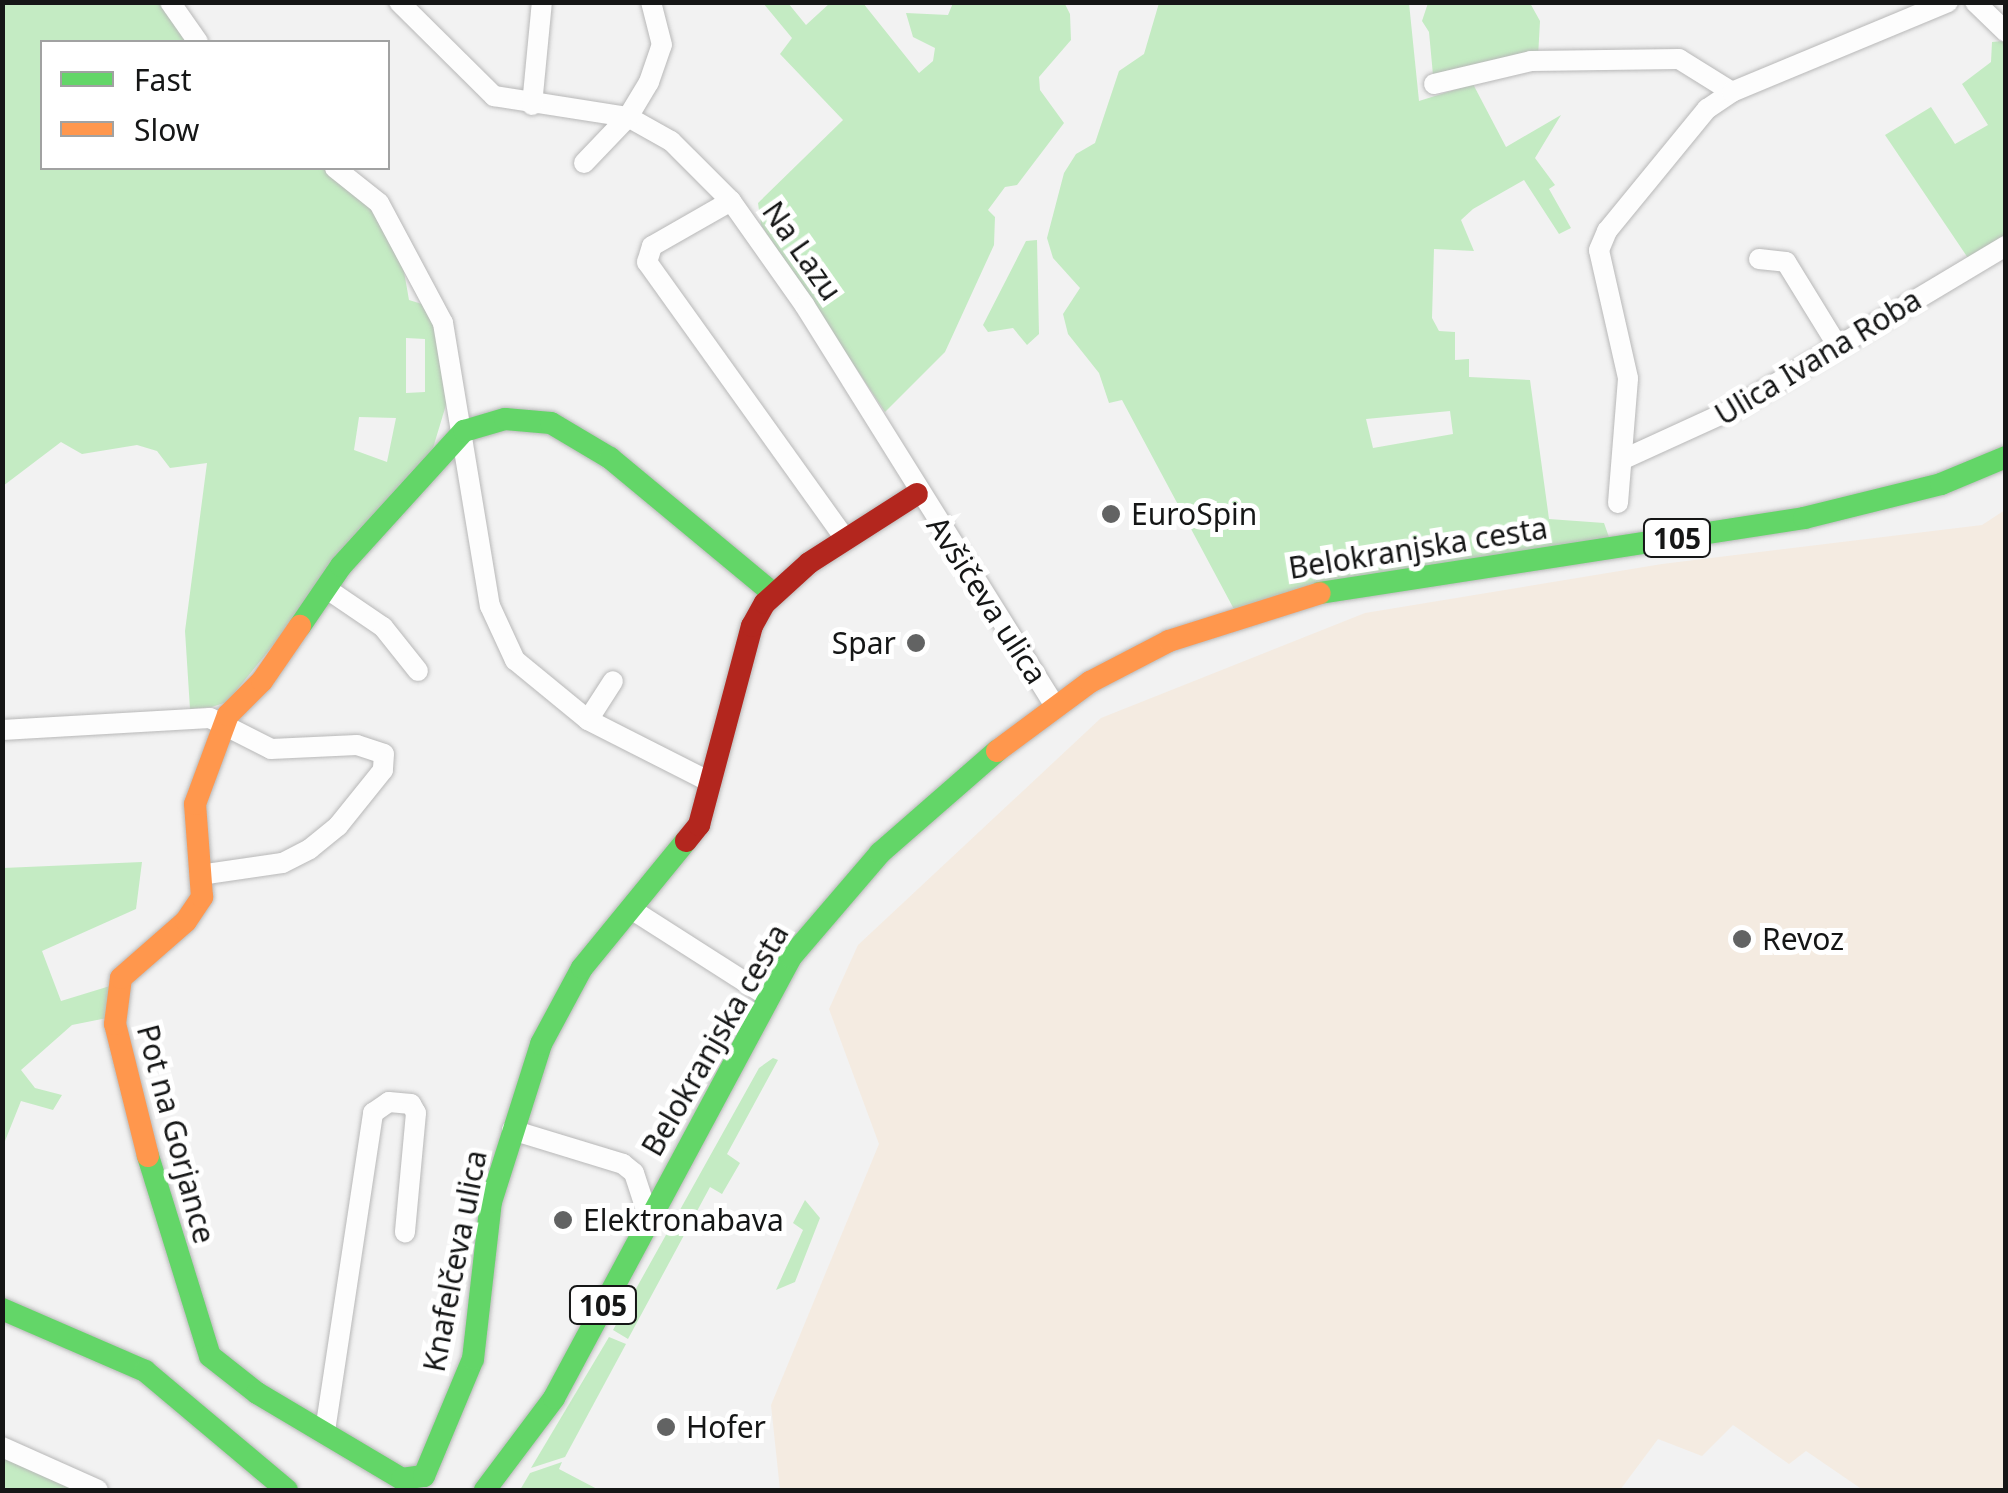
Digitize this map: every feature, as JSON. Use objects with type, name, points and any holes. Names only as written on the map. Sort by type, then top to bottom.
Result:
[{"type":"street","points":[[170,2],[197,40]]},
{"type":"street","points":[[399,2],[494,96],[532,105],[628,117],[672,140],[731,201]]},
{"type":"street","points":[[532,105],[542,2]]},
{"type":"street","points":[[584,164],[628,117],[662,45],[651,2]]},
{"type":"street","points":[[1618,503],[1626,458],[1628,378],[1600,250],[1644,182],[1707,109],[1732,92],[1948,2]]},
{"type":"street","points":[[1979,3],[2006,32]]},
{"type":"street","points":[[1434,84],[1531,61],[1679,58],[1732,92]]},
{"type":"street","points":[[337,170],[378,203],[443,323],[490,606],[515,660],[588,720],[710,782]]},
{"type":"street","name":"Na Lazu","points":[[845,539],[646,262],[652,246],[731,201],[805,306],[917,494]]},
{"type":"street","name":"Ulica Ivana Roba","points":[[1626,458],[1684,436],[2006,246]]},
{"type":"street","points":[[1759,259],[1786,262],[1837,345]]},
{"type":"street","points":[[464,432],[505,420],[552,422],[610,458],[774,594]]},
{"type":"street","name":"Pot na Gorjance","points":[[210,1356],[164,1220],[115,1024],[121,978],[186,922],[202,897],[195,804],[226,724],[327,589],[464,432]]},
{"type":"street","name":"Belokranjska cesta","points":[[485,1490],[554,1398],[767,996],[825,914],[880,853],[1056,707],[1131,658],[1288,598],[1804,518],[1941,484],[2006,457]]},
{"type":"street","points":[[767,996],[631,908],[699,825],[744,642],[774,594],[845,539],[917,494]]},
{"type":"street","name":"Avšičeva ulica","points":[[917,494],[1056,707]]},
{"type":"street","points":[[327,589],[383,627],[418,671]]},
{"type":"street","points":[[588,720],[613,681]]},
{"type":"street","points":[[2,730],[195,718],[226,724],[271,750],[376,748],[384,754],[383,770],[310,849],[282,863],[200,875]]},
{"type":"street","name":"Knafelčeva ulica","points":[[210,1356],[257,1393],[402,1479],[424,1476],[473,1359],[491,1202],[512,1130],[562,1002],[631,908]]},
{"type":"street","name":"Knafelčeva ulica","points":[[326,1431],[373,1113],[389,1102],[411,1104],[416,1112],[405,1232]]},
{"type":"street","points":[[512,1130],[578,1148],[634,1173],[649,1220]]},
{"type":"street","points":[[2,1310],[145,1371],[194,1405],[287,1490]]},
{"type":"street","points":[[2,1447],[98,1490]]},
{"type":"shaded area","name":"Revoz","points":[[2005,510],[2005,1490],[1863,1490],[1806,1451],[1789,1464],[1733,1425],[1702,1456],[1658,1439],[1620,1490],[780,1490],[771,1405],[879,1144],[829,1009],[858,945],[1101,718],[1365,613],[1662,564],[1982,525]]},
{"type":"green space","points":[[1064,2],[1070,14],[1071,40],[1039,77],[1040,90],[1064,123],[1017,185],[1005,187],[988,210],[995,217],[994,245],[945,352],[885,412],[761,225],[758,203],[843,120],[780,54],[792,38],[763,3],[788,3],[806,25],[830,3],[863,3],[919,73],[933,61],[935,48],[913,37],[906,13],[948,15],[953,3]]},
{"type":"green space","points":[[3,3],[161,3],[188,40],[40,40],[40,170],[329,170],[354,187],[399,243],[409,300],[425,305],[437,321],[449,395],[433,448],[227,702],[212,707],[190,709],[185,631],[207,463],[170,468],[157,451],[137,445],[82,454],[61,442],[3,486]],"holes":[[[406,338],[425,339],[425,392],[406,393]],[[359,417],[396,418],[387,462],[354,450]]]},
{"type":"green space","points":[[1159,3],[1409,3],[1419,101],[1473,84],[1506,147],[1561,115],[1535,158],[1555,185],[1549,189],[1571,228],[1559,234],[1524,180],[1473,209],[1461,220],[1474,251],[1434,249],[1432,318],[1439,331],[1455,332],[1455,360],[1469,359],[1469,377],[1530,380],[1549,519],[1604,523],[1610,540],[1236,613],[1122,400],[1109,403],[1099,373],[1068,334],[1063,314],[1080,288],[1053,258],[1047,238],[1064,173],[1076,154],[1095,143],[1119,71],[1144,54]],"holes":[[[1450,411],[1453,434],[1373,448],[1366,419]]]},
{"type":"green space","points":[[1428,3],[1530,3],[1540,21],[1538,57],[1433,75],[1429,32],[1422,21]]},
{"type":"green space","points":[[2003,41],[2005,238],[1968,258],[1885,135],[1931,107],[1955,144],[1988,125],[1962,84],[1991,62],[1992,42]]},
{"type":"green space","points":[[1037,240],[1039,334],[1027,345],[1013,328],[988,332],[983,325],[1026,241]]},
{"type":"green space","points":[[142,862],[136,909],[42,951],[61,1001],[110,986],[112,1017],[72,1025],[21,1070],[35,1088],[62,1095],[53,1110],[21,1101],[3,1146],[3,868]]},
{"type":"green space","points":[[773,1058],[778,1060],[727,1154],[740,1163],[722,1194],[710,1187],[628,1339],[613,1330],[759,1068]]},
{"type":"green space","points":[[805,1200],[820,1218],[795,1282],[776,1290],[803,1230],[793,1223]]},
{"type":"green space","points":[[609,1337],[626,1344],[565,1457],[531,1468]]},
{"type":"green space","points":[[2,1457],[84,1490],[3,1490]]},
{"type":"green space","points":[[562,1462],[559,1469],[599,1490],[520,1490],[530,1473]]},
{"type":"traffic: fast","points":[[300,626],[341,566],[464,431],[505,419],[551,423],[610,458],[774,594]]},
{"type":"traffic: fast","points":[[1320,593],[1804,518],[1941,484],[2006,457]]},
{"type":"traffic: fast","points":[[485,1490],[554,1398],[791,957],[880,853],[997,751]]},
{"type":"traffic: fast","points":[[148,1156],[210,1356],[257,1393],[402,1479],[424,1476],[473,1359],[491,1202],[541,1044],[582,968],[686,841]]},
{"type":"traffic: fast","points":[[2,1309],[145,1371],[287,1490]]},
{"type":"traffic: slow","points":[[997,751],[1090,682],[1169,641],[1320,593]]},
{"type":"traffic: slow","points":[[148,1156],[115,1024],[121,978],[186,921],[202,897],[195,804],[228,715],[262,681],[300,626]]},
{"type":"traffic: jam","points":[[686,841],[699,825],[752,626],[765,603],[809,563],[917,494]]},
{"type":"place","name":"EuroSpin","points":[[1111,514]]},
{"type":"place","name":"Spar","points":[[916,643]]},
{"type":"place","name":"Revoz","points":[[1742,939]]},
{"type":"place","name":"Elektronabava","points":[[563,1220]]},
{"type":"place","name":"Hofer","points":[[666,1427]]}]
